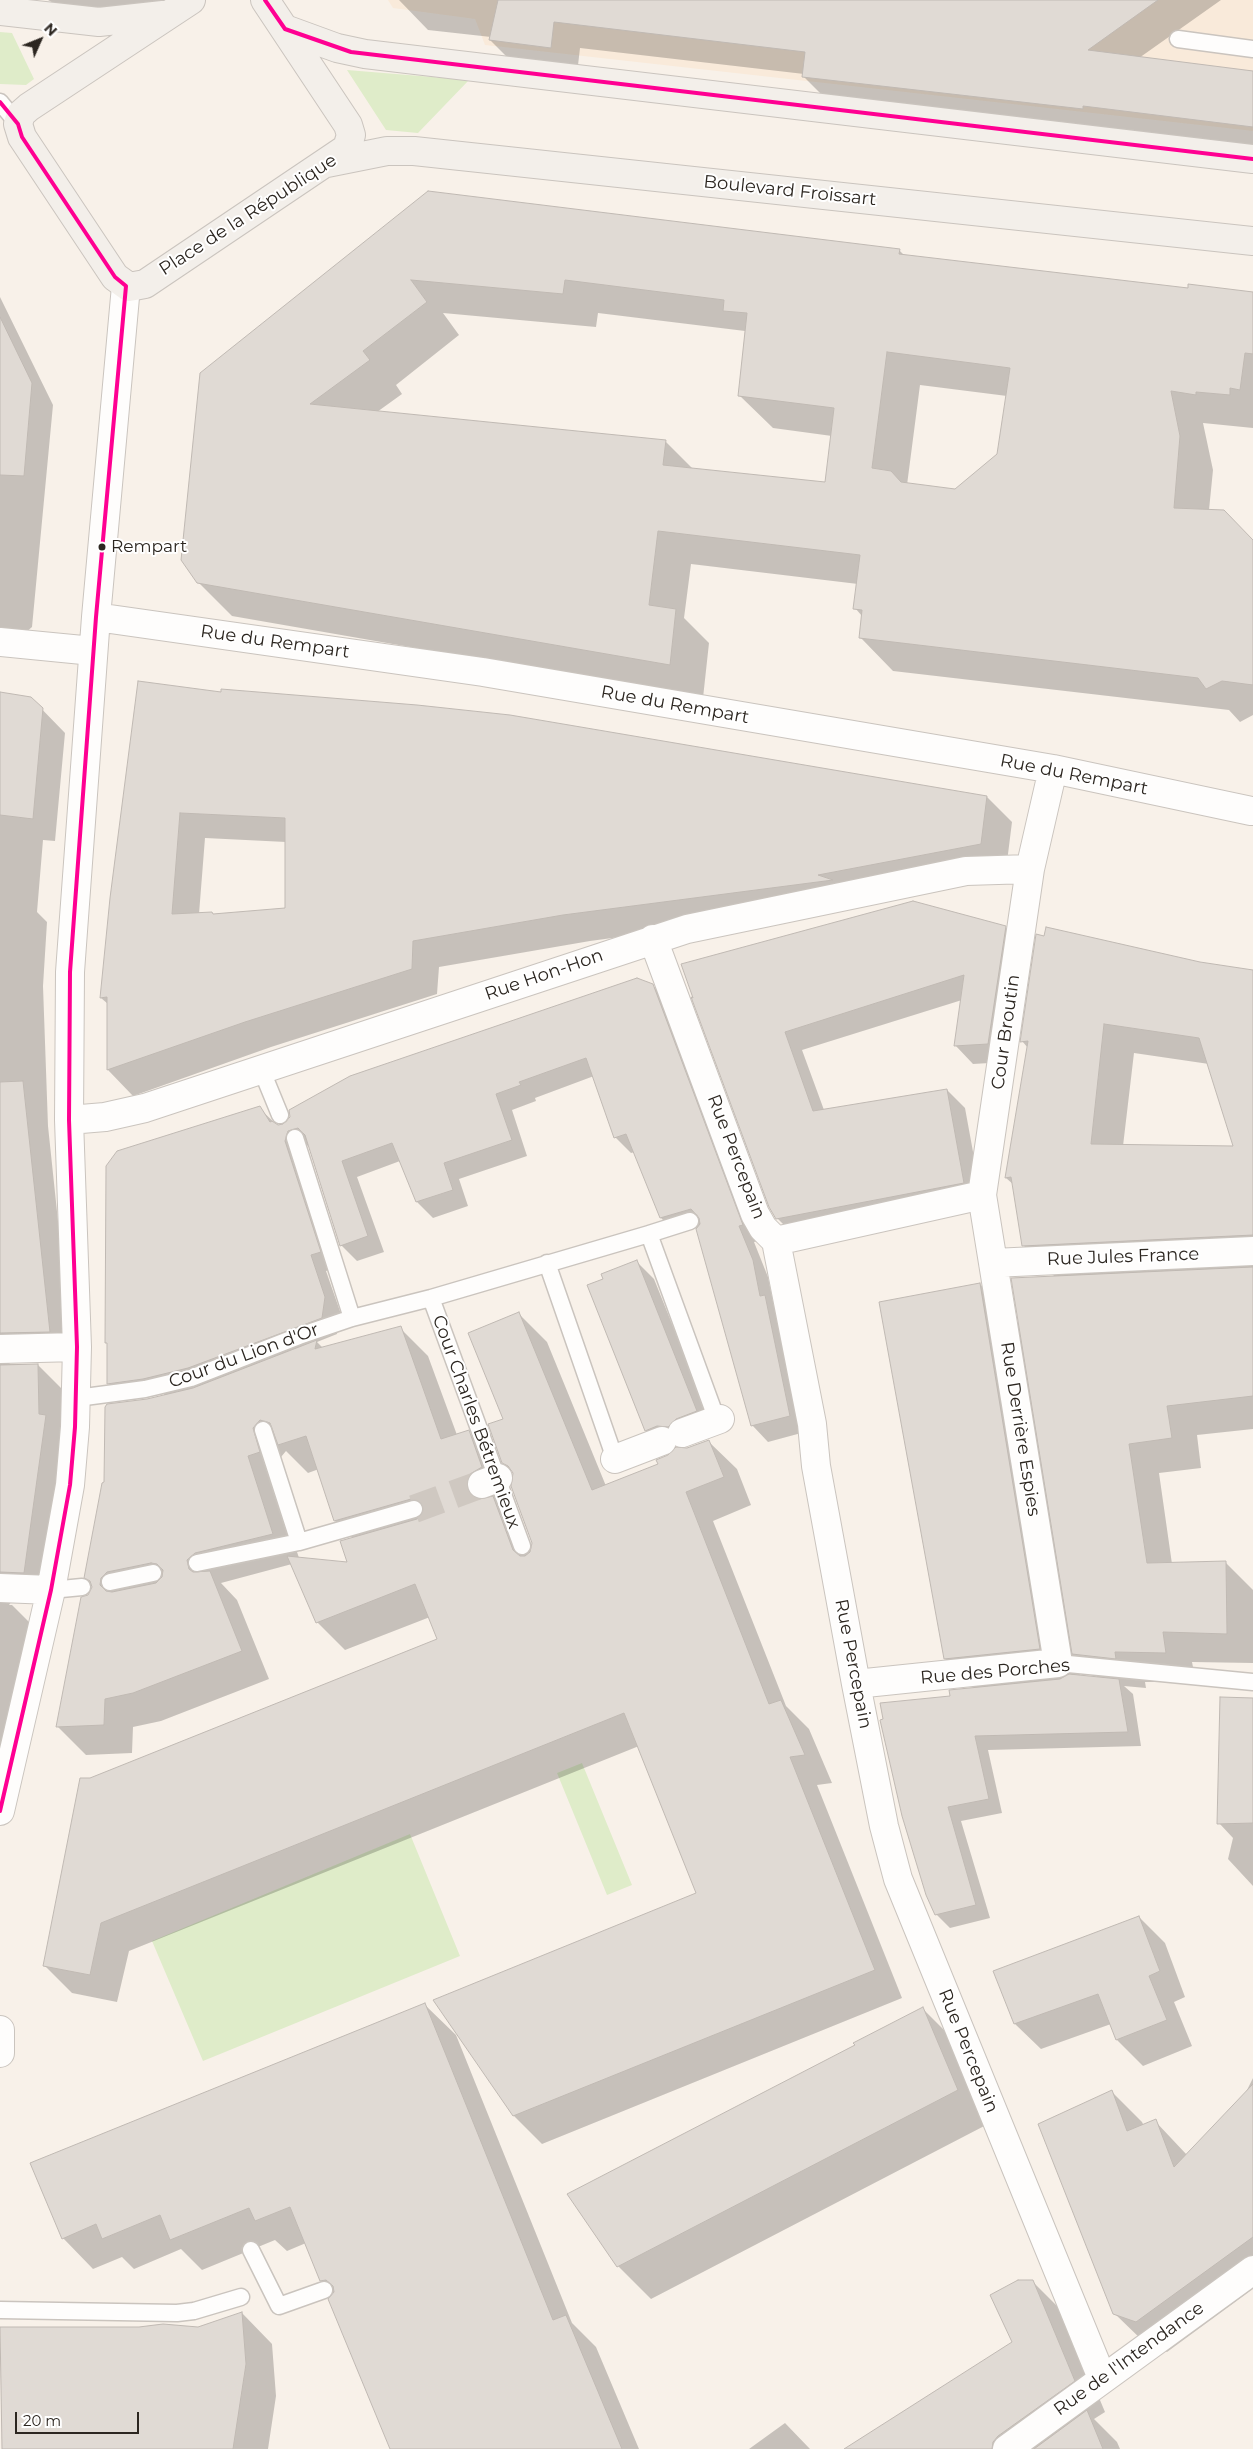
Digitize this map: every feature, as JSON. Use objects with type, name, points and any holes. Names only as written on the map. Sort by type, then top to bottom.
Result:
[{"type":"main road","name":"Place de la République","points":[[126,286],[132,287],[145,284],[348,148],[351,131],[265,0]]},
{"type":"main road","points":[[0,11],[99,22],[180,7]]},
{"type":"main road","points":[[126,286],[115,277],[13,123],[29,107],[180,7]]},
{"type":"main road","points":[[285,30],[337,48],[365,54],[1253,159]]},
{"type":"main road","name":"Boulevard Froissart","points":[[328,163],[387,150],[414,151],[1253,241]]},
{"type":"street","points":[[0,1811],[52,1590],[70,1485],[77,1398],[69,1120],[71,956],[93,651],[126,286]]},
{"type":"street","name":"Rue du Rempart","points":[[96,617],[475,670],[1053,769],[1252,813]]},
{"type":"street","points":[[0,642],[93,651]]},
{"type":"street","name":"Cour Broutin","points":[[982,1195],[1030,869],[1053,769]]},
{"type":"street","name":"Rue Hon-Hon","points":[[69,1120],[131,1112],[262,1071],[687,929],[966,872],[1030,869]]},
{"type":"street","name":"Rue Percepain","points":[[653,939],[743,1202],[776,1241],[812,1424],[816,1466],[856,1684],[884,1826],[898,1879],[1102,2378]]},
{"type":"street","points":[[776,1241],[982,1195]]},
{"type":"street","name":"Rue Derrière Espies","points":[[982,1195],[1058,1663]]},
{"type":"street","name":"Rue Jules France","points":[[993,1263],[1253,1252]]},
{"type":"street","points":[[0,1349],[77,1347]]},
{"type":"street","points":[[615,1459],[672,1437],[717,1415]]},
{"type":"street","points":[[0,1588],[52,1590]]},
{"type":"street","name":"Rue des Porches","points":[[856,1684],[1058,1663]]},
{"type":"street","points":[[0,2030],[0,2053]]},
{"type":"street","name":"Rue de l'Intendance","points":[[1007,2449],[1102,2378],[1253,2270]]},
{"type":"lane","points":[[1178,39],[1253,49]]},
{"type":"lane","points":[[0,102],[13,123]]},
{"type":"lane","points":[[262,1071],[280,1115]]},
{"type":"lane","points":[[295,1138],[352,1318]]},
{"type":"lane","name":"Cour Charles Bétremieux","points":[[522,1546],[490,1481],[431,1298],[690,1221]]},
{"type":"lane","points":[[649,1234],[717,1415]]},
{"type":"lane","points":[[547,1263],[615,1459]]},
{"type":"lane","name":"Cour du Lion d'Or","points":[[77,1398],[145,1389],[191,1378],[352,1318],[431,1298]]},
{"type":"lane","points":[[263,1430],[299,1542]]},
{"type":"lane","points":[[197,1563],[299,1542],[414,1509]]},
{"type":"lane","points":[[110,1582],[153,1573]]},
{"type":"lane","points":[[52,1590],[82,1587]]},
{"type":"lane","name":"Rue des Porches","points":[[1058,1663],[1253,1682]]},
{"type":"lane","points":[[251,2250],[279,2306],[324,2290]]},
{"type":"lane","points":[[0,2310],[177,2313],[194,2311],[241,2297]]},
{"type":"shaded area","points":[[388,0],[1253,0],[1253,131],[485,45],[475,19],[393,8]]},
{"type":"green space","points":[[0,32],[12,33],[34,79],[26,85],[0,84]]},
{"type":"green space","points":[[347,70],[469,80],[418,133],[386,130]]},
{"type":"green space","points":[[582,1763],[632,1885],[607,1895],[557,1773]]},
{"type":"green space","points":[[410,1834],[460,1956],[203,2061],[152,1941]]},
{"type":"building","points":[[498,0],[1158,0],[1088,50],[1253,71],[1253,127],[1083,106],[1083,109],[802,77],[805,52],[554,22],[551,48],[489,40]]},
{"type":"building","points":[[428,191],[900,249],[899,254],[1188,288],[1188,284],[1253,292],[1253,354],[1245,353],[1240,390],[1230,388],[1230,395],[1196,392],[1196,395],[1171,391],[1180,436],[1174,508],[1224,510],[1253,540],[1253,685],[1222,681],[1206,689],[1198,678],[859,638],[862,610],[853,609],[860,555],[658,531],[649,605],[676,609],[670,665],[197,583],[181,560],[200,373]],"holes":[[[411,280],[563,294],[565,280],[724,300],[723,311],[747,313],[738,396],[834,408],[825,482],[663,465],[666,440],[310,404],[370,360],[363,351],[427,302]],[[887,352],[1010,368],[997,454],[955,489],[901,482],[891,471],[872,468]]]},
{"type":"building","points":[[0,317],[32,383],[24,476],[0,475]]},
{"type":"building","points":[[138,681],[221,692],[221,689],[417,705],[510,715],[987,796],[981,844],[818,875],[833,880],[563,915],[413,941],[412,969],[245,1022],[107,1070],[107,997],[100,998],[110,898]],"holes":[[[180,813],[285,818],[285,908],[213,914],[212,912],[172,914]]]},
{"type":"building","points":[[0,692],[31,697],[43,708],[33,819],[0,815]]},
{"type":"building","points":[[913,901],[1006,926],[988,1044],[954,1046],[964,975],[785,1032],[813,1111],[947,1089],[964,1183],[776,1219],[769,1207],[691,997],[693,998],[681,964]]},
{"type":"building","points":[[1046,927],[1200,962],[1253,970],[1253,1235],[1022,1246],[1011,1177],[1005,1178],[1028,1041],[1020,1042],[1036,934],[1044,936]],"holes":[[[1104,1024],[1199,1038],[1233,1146],[1091,1144]]]},
{"type":"building","points":[[637,978],[653,984],[743,1225],[739,1226],[753,1260],[760,1296],[765,1295],[790,1416],[751,1426],[696,1229],[700,1224],[699,1218],[691,1209],[660,1218],[626,1134],[614,1138],[586,1058],[519,1082],[521,1085],[496,1094],[512,1140],[444,1163],[453,1190],[416,1202],[392,1143],[342,1161],[368,1236],[340,1246],[305,1135],[298,1128],[288,1131],[285,1141],[321,1252],[311,1255],[325,1297],[322,1318],[188,1368],[143,1379],[107,1384],[107,1343],[105,1343],[106,1166],[117,1151],[260,1106],[270,1122],[272,1121],[278,1125],[283,1124],[290,1117],[289,1110],[350,1076]]},
{"type":"building","points":[[23,1081],[50,1332],[0,1333],[0,1082]]},
{"type":"building","points":[[637,1260],[697,1411],[676,1419],[668,1427],[657,1426],[645,1431],[587,1285],[603,1279],[601,1274]]},
{"type":"building","points":[[1253,1267],[1253,1396],[1167,1406],[1172,1438],[1129,1444],[1147,1563],[1226,1561],[1227,1634],[1163,1632],[1166,1653],[1115,1652],[1116,1659],[1072,1654],[1011,1278]]},
{"type":"building","points":[[980,1283],[1040,1649],[944,1659],[879,1302]]},
{"type":"building","points":[[519,1312],[592,1490],[658,1464],[656,1460],[668,1455],[676,1447],[687,1448],[709,1440],[724,1477],[686,1492],[769,1704],[781,1700],[805,1755],[790,1757],[875,1970],[513,2116],[433,2000],[696,1893],[624,1713],[101,1923],[90,1975],[43,1966],[80,1778],[90,1778],[437,1639],[415,1584],[316,1623],[287,1556],[347,1562],[340,1541],[417,1519],[421,1516],[424,1507],[421,1502],[411,1499],[334,1521],[306,1436],[278,1445],[270,1423],[260,1420],[253,1428],[260,1452],[248,1456],[273,1534],[195,1553],[187,1560],[189,1569],[193,1572],[210,1571],[242,1651],[133,1693],[105,1699],[104,1725],[56,1727],[81,1597],[88,1595],[92,1587],[90,1581],[84,1578],[102,1483],[104,1482],[105,1407],[107,1404],[147,1399],[193,1388],[317,1340],[315,1349],[401,1326],[441,1439],[469,1430],[482,1467],[470,1474],[467,1482],[468,1490],[472,1496],[479,1499],[493,1496],[513,1550],[520,1556],[525,1556],[530,1552],[532,1543],[511,1486],[513,1473],[508,1466],[502,1463],[488,1424],[503,1419],[468,1333]],"holes":[[[151,1563],[157,1564],[163,1570],[162,1577],[156,1583],[112,1592],[106,1591],[100,1585],[101,1578],[107,1572]]]},
{"type":"building","points":[[38,1364],[39,1414],[46,1415],[24,1573],[0,1572],[0,1365]]},
{"type":"building","points":[[1069,1674],[1119,1679],[1128,1732],[975,1736],[989,1799],[948,1807],[976,1905],[935,1915],[926,1895],[902,1816],[880,1720],[883,1719],[880,1703],[950,1696],[949,1690],[1060,1679]]},
{"type":"building","points":[[1220,1697],[1253,1698],[1253,1823],[1217,1824]]},
{"type":"building","points":[[1139,1916],[1160,1971],[1149,1976],[1167,2020],[1116,2040],[1098,1994],[1014,2024],[993,1971]]},
{"type":"building","points":[[425,2003],[553,2320],[566,2315],[622,2449],[390,2449],[328,2299],[334,2292],[333,2286],[326,2280],[320,2281],[290,2207],[255,2221],[249,2208],[170,2240],[160,2215],[102,2239],[96,2224],[62,2239],[30,2163]]},
{"type":"building","points":[[923,2007],[958,2090],[617,2267],[567,2194],[855,2045],[853,2043]]},
{"type":"building","points":[[1253,2084],[1253,2237],[1136,2322],[1113,2314],[1038,2124],[1112,2090],[1127,2131],[1156,2119],[1174,2167]]},
{"type":"building","points":[[1018,2280],[1033,2280],[1075,2381],[998,2436],[993,2442],[992,2449],[844,2449],[1012,2342],[990,2295]]},
{"type":"building","points":[[242,2312],[246,2364],[233,2449],[2,2449],[0,2327],[139,2327],[163,2324],[198,2327]]},
{"type":"building","points":[[1087,2410],[1103,2449],[1034,2449]]},
{"type":"tunnel","points":[[414,1509],[482,1484]]},
{"type":"transit line","points":[[265,0],[285,29],[351,52],[1253,159]]},
{"type":"transit line","points":[[0,102],[18,124],[22,137],[115,277],[126,286],[96,617],[70,972],[69,1120],[77,1347],[75,1427],[70,1485],[51,1590],[0,1811]]},
{"type":"place","name":"Rempart","points":[[102,547]]}]
